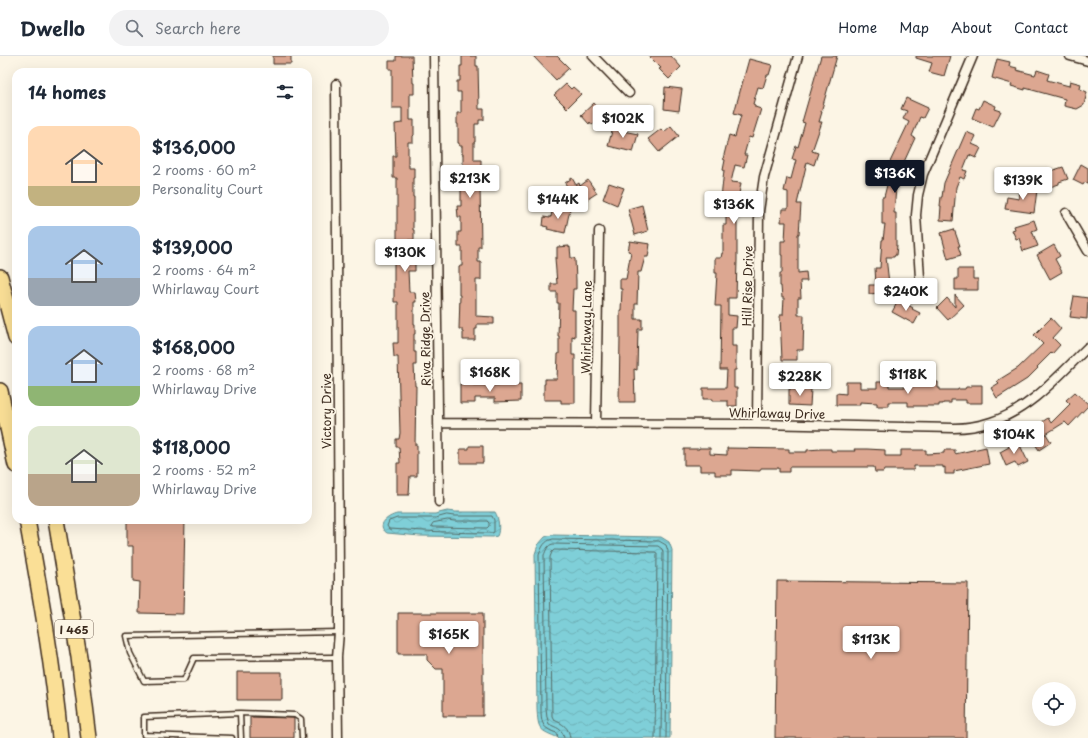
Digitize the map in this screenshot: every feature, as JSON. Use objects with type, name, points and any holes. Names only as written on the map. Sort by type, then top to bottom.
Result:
[{"type":"highway","points":[[0,277],[12,323]]},
{"type":"highway","points":[[0,391],[12,446]]},
{"type":"highway","name":"I 465","points":[[28,524],[47,635],[57,708],[59,738]]},
{"type":"highway","name":"I 465","points":[[57,524],[79,657],[88,738]]},
{"type":"street","name":"Riva Ridge Drive","points":[[434,56],[439,502]]},
{"type":"street","points":[[593,56],[629,93]]},
{"type":"street","name":"Hill Rise Drive","points":[[757,424],[759,211],[764,177],[798,56]]},
{"type":"street","points":[[920,278],[916,215],[918,195],[923,174],[973,56]]},
{"type":"street","points":[[1070,56],[1088,61]]},
{"type":"street","name":"Victory Drive","points":[[336,84],[340,575],[337,657],[338,738]]},
{"type":"street","points":[[1066,212],[1088,251]]},
{"type":"street","name":"Whirlaway Lane","points":[[596,424],[599,231]]},
{"type":"street","name":"Whirlaway Drive","points":[[438,422],[968,427],[990,423],[1019,410],[1037,396],[1088,347]]},
{"type":"lane","points":[[337,657],[194,658],[184,680],[144,681],[130,653],[126,636],[339,632]]},
{"type":"lane","points":[[232,738],[144,735],[144,717],[240,713],[295,715],[301,719],[302,738]]},
{"type":"lane","points":[[240,713],[241,738]]},
{"type":"water","points":[[447,511],[495,512],[499,524],[497,536],[420,536],[387,533],[382,527],[384,521],[397,514],[435,514]]},
{"type":"water","points":[[552,535],[661,537],[669,542],[672,550],[670,738],[559,738],[547,733],[539,725],[537,708],[535,554],[538,545],[545,537]]},
{"type":"building","points":[[273,56],[291,56],[291,64],[273,64]]},
{"type":"building","points":[[396,56],[412,56],[414,83],[414,94],[410,94],[410,120],[414,120],[414,135],[413,142],[408,142],[408,165],[409,168],[414,168],[414,240],[408,240],[409,261],[415,261],[415,271],[408,271],[409,292],[415,292],[416,302],[414,302],[414,352],[416,352],[416,365],[414,365],[416,386],[415,445],[417,445],[417,476],[410,476],[409,495],[397,495],[397,463],[400,463],[399,447],[396,447],[396,439],[399,439],[400,433],[398,357],[394,357],[393,343],[398,343],[398,302],[394,302],[394,248],[397,248],[397,178],[393,178],[393,156],[396,156],[395,124],[402,123],[402,108],[392,108],[392,69],[389,69],[389,61],[396,61]]},
{"type":"building","points":[[462,56],[476,56],[476,66],[478,66],[479,109],[484,109],[484,120],[479,120],[479,124],[475,124],[474,142],[474,160],[481,160],[481,247],[478,247],[478,262],[481,262],[481,280],[476,280],[476,316],[494,317],[494,324],[477,324],[477,329],[475,329],[475,340],[463,340],[462,329],[459,329],[459,266],[462,266],[462,247],[458,247],[458,232],[461,232],[461,217],[458,217],[457,206],[461,206],[461,186],[458,186],[458,174],[463,174],[463,154],[462,146],[459,146],[458,143],[457,113],[461,113],[461,92],[457,92],[457,81],[460,81]]},
{"type":"building","points":[[533,56],[557,56],[569,68],[556,80]]},
{"type":"building","points":[[649,56],[671,56],[681,67],[669,79]]},
{"type":"building","points":[[821,56],[837,56],[821,112],[819,122],[822,122],[812,151],[818,153],[814,165],[807,162],[797,204],[801,204],[798,234],[798,273],[806,272],[807,281],[800,281],[801,298],[798,298],[798,315],[804,315],[803,350],[797,350],[797,360],[782,360],[780,315],[783,315],[784,298],[782,298],[780,286],[780,273],[782,273],[781,241],[785,241],[786,222],[781,222],[782,209],[788,209],[788,192],[784,191],[787,178],[791,179],[796,160],[792,159],[796,146],[798,147],[805,123],[802,122]]},
{"type":"building","points":[[916,56],[950,56],[944,76],[929,72],[932,63],[916,58]]},
{"type":"building","points":[[749,59],[772,65],[763,88],[758,87],[753,104],[755,107],[761,109],[752,138],[749,137],[744,155],[747,155],[744,167],[735,165],[731,182],[741,183],[739,194],[736,194],[734,216],[737,216],[736,298],[728,298],[728,315],[737,316],[736,328],[732,328],[732,346],[736,346],[734,388],[737,388],[737,406],[728,406],[728,401],[712,401],[712,399],[703,399],[703,388],[726,388],[727,370],[720,370],[721,306],[715,306],[717,273],[715,273],[715,258],[721,258],[723,253],[723,225],[726,225],[726,209],[720,208],[725,160],[723,159],[729,135],[735,137],[741,115],[734,113]]},
{"type":"building","points":[[997,59],[1010,62],[1009,66],[1017,68],[1016,70],[1035,75],[1037,70],[1049,74],[1047,80],[1069,86],[1070,81],[1081,84],[1080,89],[1087,92],[1084,105],[1077,109],[1064,106],[1065,99],[1025,88],[1025,90],[1011,86],[1012,84],[992,78]]},
{"type":"building","points":[[566,84],[571,89],[573,87],[581,94],[567,108],[554,95]]},
{"type":"building","points":[[665,87],[682,89],[679,111],[664,109]]},
{"type":"building","points":[[906,98],[928,108],[923,118],[920,117],[912,136],[915,138],[903,164],[898,188],[896,187],[894,213],[896,213],[896,255],[894,257],[886,257],[890,292],[869,294],[869,285],[876,285],[875,268],[880,268],[885,224],[882,224],[882,197],[884,197],[889,177],[881,175],[885,163],[889,164],[909,122],[903,119],[907,111],[901,109]]},
{"type":"building","points":[[983,100],[996,106],[995,109],[1001,111],[993,127],[972,118],[976,108],[979,109]]},
{"type":"building","points":[[594,103],[604,116],[592,125],[590,122],[589,124],[581,115]]},
{"type":"building","points":[[614,124],[624,127],[623,131],[638,134],[633,152],[608,146]]},
{"type":"building","points":[[671,126],[679,136],[659,152],[648,139],[661,129],[664,132]]},
{"type":"building","points":[[966,132],[976,136],[972,144],[981,148],[976,158],[969,155],[963,170],[967,171],[964,179],[960,177],[956,187],[953,221],[940,220],[940,206],[944,183]]},
{"type":"building","points":[[1081,164],[1088,168],[1088,184],[1085,182],[1083,185],[1073,180]]},
{"type":"building","points":[[1063,167],[1068,179],[1044,189],[1039,175]]},
{"type":"building","points":[[572,178],[576,185],[579,183],[580,186],[588,180],[597,193],[577,206],[565,183]]},
{"type":"building","points":[[609,183],[624,188],[617,205],[603,199]]},
{"type":"building","points":[[1020,188],[1037,190],[1034,213],[1005,209],[1007,197],[1019,199]]},
{"type":"building","points":[[642,205],[648,231],[635,235],[628,209]]},
{"type":"building","points":[[553,206],[570,209],[565,233],[547,229],[548,227],[543,226],[544,217],[551,217]]},
{"type":"building","points":[[1034,220],[1037,229],[1032,231],[1038,246],[1023,251],[1019,238],[1016,239],[1012,230],[1015,229],[1014,226]]},
{"type":"building","points":[[954,229],[960,246],[958,246],[961,255],[948,259],[941,233]]},
{"type":"building","points":[[630,241],[650,244],[648,257],[645,257],[641,272],[638,272],[635,319],[642,319],[642,329],[638,329],[637,370],[634,369],[635,402],[619,402],[620,310],[622,289],[620,289],[620,279],[626,279],[631,252],[628,251]]},
{"type":"building","points":[[1054,245],[1060,256],[1055,259],[1062,272],[1050,279],[1037,255]]},
{"type":"building","points":[[569,246],[571,258],[575,259],[576,280],[576,289],[573,289],[572,310],[575,310],[575,337],[572,336],[572,355],[575,355],[575,403],[561,403],[561,400],[544,400],[544,384],[545,379],[557,379],[559,354],[559,303],[557,303],[557,292],[551,292],[551,284],[557,284],[555,258],[557,258],[557,247]]},
{"type":"building","points":[[958,269],[973,269],[973,279],[978,279],[978,290],[955,290],[955,279],[958,279]]},
{"type":"building","points":[[955,295],[964,305],[948,320],[937,308],[947,298],[955,307]]},
{"type":"building","points":[[1074,296],[1088,298],[1087,319],[1070,317]]},
{"type":"building","points":[[898,301],[904,304],[905,303],[920,313],[914,324],[892,312]]},
{"type":"building","points":[[1051,318],[1061,329],[1053,338],[1060,345],[1027,379],[997,398],[991,388],[999,383],[997,381],[1018,368],[1043,344],[1034,335]]},
{"type":"building","points":[[846,382],[860,382],[860,388],[877,388],[877,382],[889,382],[889,387],[907,387],[907,382],[938,382],[938,388],[940,388],[940,390],[958,390],[971,387],[971,385],[982,385],[982,403],[966,403],[966,400],[951,400],[951,403],[939,404],[939,406],[908,406],[908,402],[888,402],[888,406],[877,406],[877,403],[860,402],[860,405],[836,405],[836,393],[846,394]]},
{"type":"building","points":[[460,384],[521,385],[521,401],[495,402],[495,398],[475,398],[475,403],[460,403]]},
{"type":"building","points":[[789,389],[811,389],[810,406],[789,405]]},
{"type":"building","points":[[1075,392],[1088,404],[1088,406],[1069,426],[1065,422],[1046,434],[1051,442],[1039,450],[1027,432],[1048,418],[1051,423],[1070,404],[1066,400]]},
{"type":"building","points":[[1018,441],[1028,462],[1018,467],[1015,462],[1006,466],[1000,452],[1009,447],[1008,445]]},
{"type":"building","points":[[469,446],[483,446],[483,463],[460,463],[460,449],[469,449]]},
{"type":"building","points":[[986,447],[989,464],[954,471],[954,474],[945,474],[945,467],[943,468],[943,466],[914,466],[914,470],[884,470],[883,472],[875,472],[874,467],[789,467],[789,472],[779,472],[779,468],[761,468],[760,471],[732,470],[732,475],[715,475],[715,471],[700,471],[700,465],[684,465],[684,449],[699,448],[710,448],[710,454],[727,455],[727,448],[789,449],[789,452],[807,452],[807,450],[821,449],[831,449],[831,451],[855,451],[854,449],[867,449],[885,450],[885,456],[901,456],[901,450],[926,450],[926,454],[944,453],[944,450],[955,450],[955,454]]},
{"type":"building","points":[[127,524],[185,524],[183,614],[139,613],[140,582],[133,581],[133,546],[127,546]]},
{"type":"building","points":[[777,581],[968,583],[966,738],[775,738]]},
{"type":"building","points":[[398,613],[483,613],[483,716],[443,716],[443,669],[436,669],[427,660],[427,654],[398,654]]},
{"type":"building","points":[[237,672],[282,672],[282,700],[237,700]]},
{"type":"building","points":[[250,717],[294,718],[294,738],[250,738]]}]
